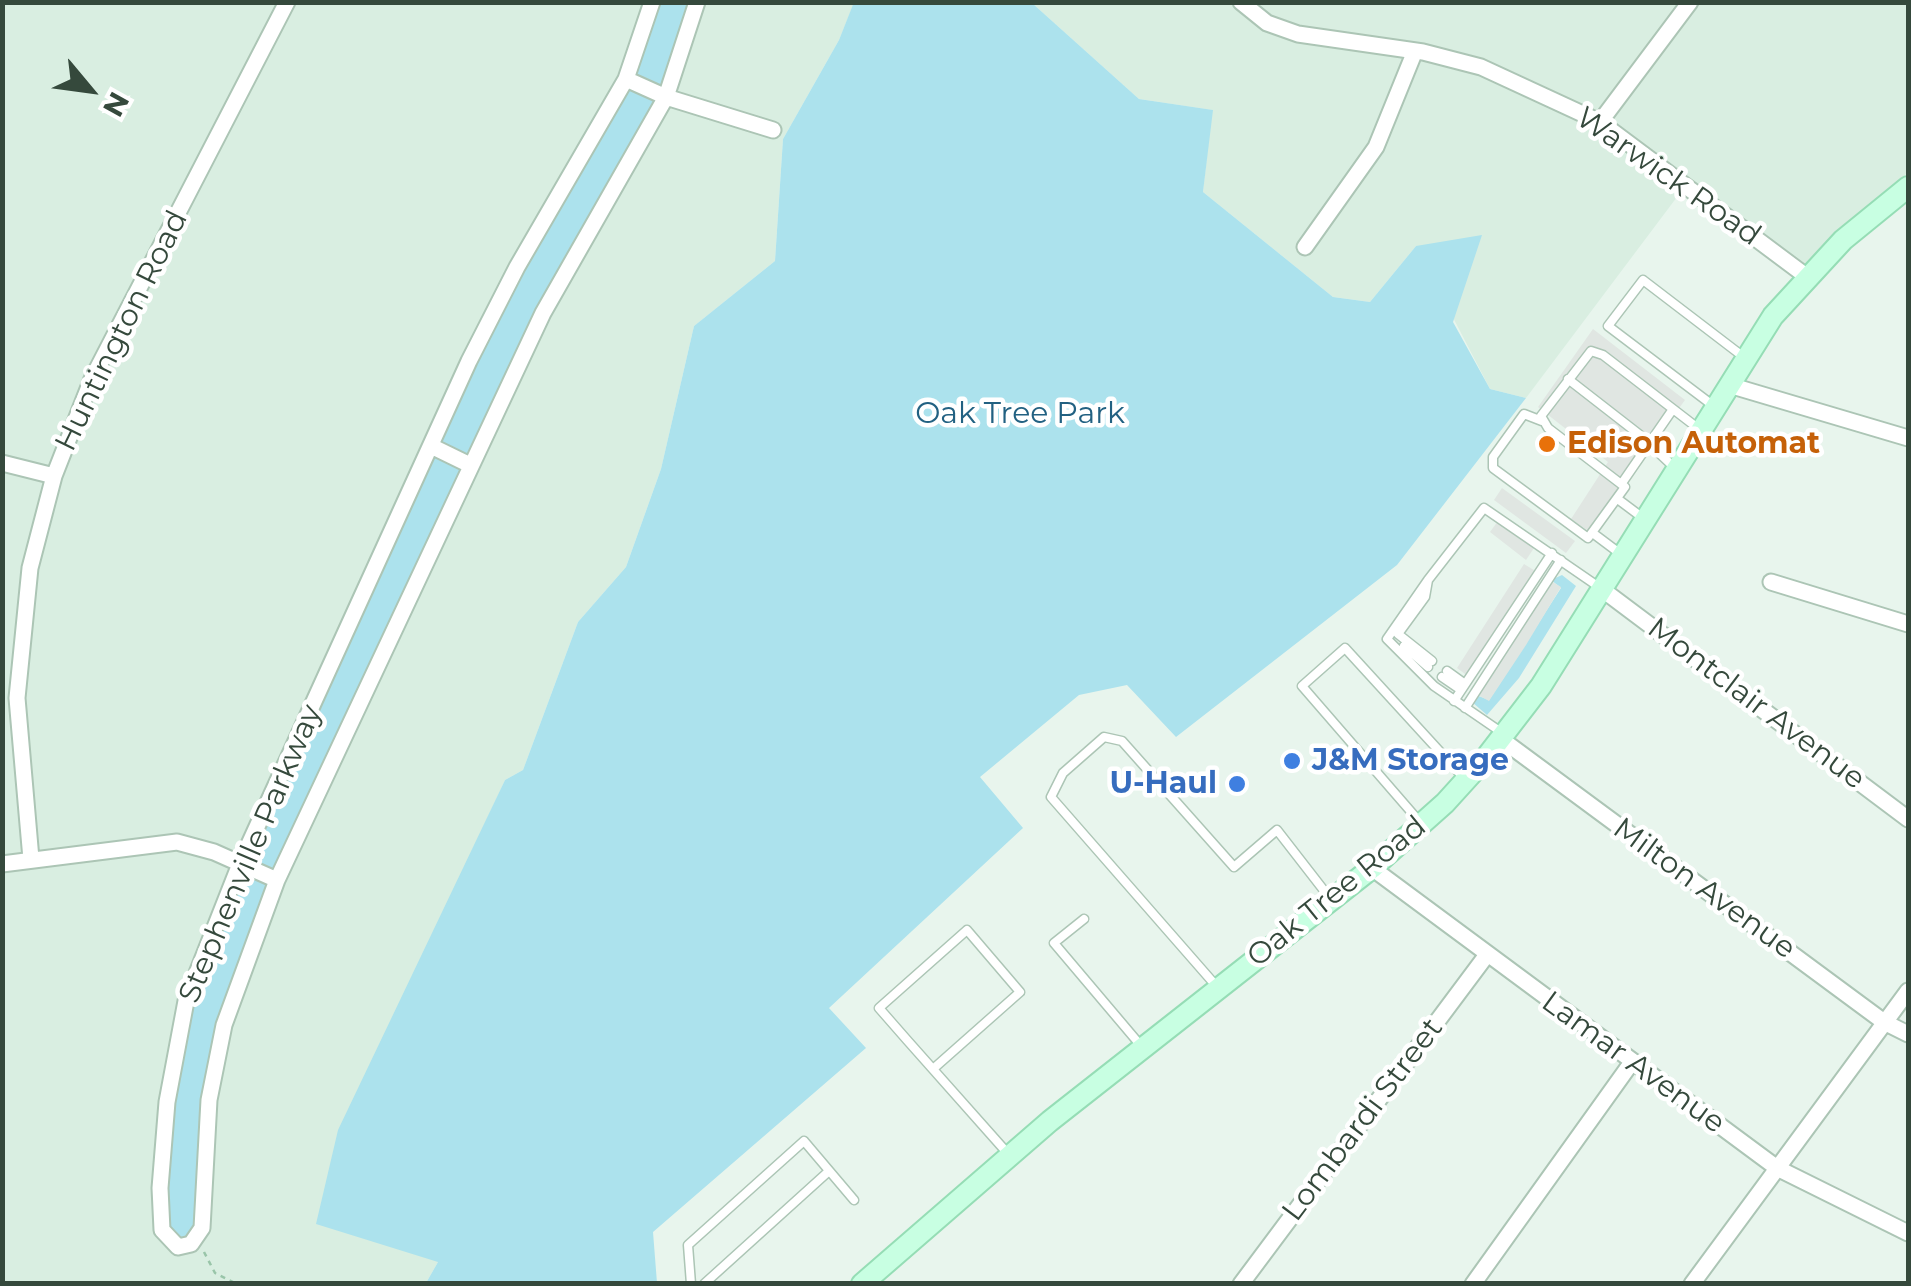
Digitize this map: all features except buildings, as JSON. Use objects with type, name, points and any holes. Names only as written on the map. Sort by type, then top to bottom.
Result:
[{"type":"main road","name":"Oak Tree Road","points":[[862,1284],[1142,1047],[1372,868],[1466,780],[1503,737],[1603,590],[1745,358],[1806,276],[1908,187]]},
{"type":"street","name":"Huntington Road","points":[[32,859],[19,754],[19,662],[30,568],[54,476],[92,379],[286,2]]},
{"type":"street","name":"Stephenville Parkway","points":[[652,2],[626,80],[517,267],[431,446],[240,864],[186,1000],[167,1102],[160,1221],[166,1237],[178,1246],[197,1238],[204,1219],[202,1178],[209,1100],[224,1025],[277,880],[543,312],[666,97],[697,2]]},
{"type":"street","name":"Warwick Road","points":[[1241,2],[1267,23],[1298,34],[1415,51],[1481,67],[1600,122],[1806,276]]},
{"type":"street","points":[[1600,122],[1690,2]]},
{"type":"street","points":[[1305,247],[1376,147],[1415,51]]},
{"type":"street","points":[[626,80],[666,97],[773,130]]},
{"type":"street","points":[[1729,385],[1908,438]]},
{"type":"street","points":[[431,446],[470,465]]},
{"type":"street","points":[[2,463],[54,476]]},
{"type":"street","points":[[1771,582],[1908,624]]},
{"type":"street","name":"Montclair Avenue","points":[[1603,590],[1908,819]]},
{"type":"street","name":"Milton Avenue","points":[[1503,737],[1884,1022],[1908,1034]]},
{"type":"street","points":[[2,864],[177,842],[277,880]]},
{"type":"street","name":"Lamar Avenue","points":[[1372,868],[1777,1168],[1908,1233]]},
{"type":"street","name":"Lombardi Street","points":[[1241,1284],[1486,956]]},
{"type":"street","points":[[1692,1284],[1908,991]]},
{"type":"street","points":[[1473,1284],[1632,1062]]},
{"type":"lane","points":[[1716,407],[1608,326],[1643,280],[1745,358]]},
{"type":"lane","points":[[1542,421],[1543,412],[1595,350],[1700,431]]},
{"type":"lane","points":[[1568,379],[1650,444],[1676,470]]},
{"type":"lane","points":[[1622,484],[1673,409]]},
{"type":"lane","points":[[1524,414],[1542,421],[1622,484],[1624,492],[1588,538],[1493,468],[1492,457],[1524,414]]},
{"type":"lane","points":[[1618,500],[1646,520]]},
{"type":"lane","points":[[1503,737],[1454,700],[1387,639],[1484,508],[1603,590]]},
{"type":"lane","points":[[1594,534],[1624,556]]},
{"type":"lane","points":[[1454,700],[1552,553]]},
{"type":"lane","points":[[1464,708],[1561,560]]},
{"type":"lane","points":[[1428,580],[1425,597],[1400,630],[1400,638],[1430,664]]},
{"type":"lane","points":[[1422,824],[1302,686],[1345,648],[1466,780]]},
{"type":"lane","points":[[1445,674],[1463,687]]},
{"type":"lane","points":[[1218,988],[1051,796],[1063,773],[1104,737],[1122,741],[1234,868],[1277,830],[1331,899]]},
{"type":"lane","points":[[1084,919],[1054,943],[1142,1047]]},
{"type":"lane","points":[[933,1069],[1020,992],[967,930],[879,1008],[1010,1156]]},
{"type":"lane","points":[[691,1284],[688,1245],[804,1141],[854,1200]]},
{"type":"lane","points":[[704,1284],[829,1171]]},
{"type":"path","points":[[197,1238],[215,1273],[237,1284]]},
{"type":"shaded area","points":[[3,3],[854,3],[839,40],[783,139],[775,261],[694,326],[661,469],[626,567],[578,622],[523,770],[505,780],[453,893],[438,1262],[426,1283],[3,1284]]},
{"type":"shaded area","points":[[1032,3],[1908,3],[1908,172],[1806,276],[1686,185],[1526,398],[1490,389],[1416,246],[1370,302],[1333,297],[1203,192],[1212,110],[1139,99]]},
{"type":"shaded area","points":[[1593,329],[1685,400],[1590,532],[1571,519],[1608,462],[1538,407]]},
{"type":"shaded area","points":[[1502,488],[1575,541],[1566,553],[1494,500]]},
{"type":"shaded area","points":[[1498,521],[1534,548],[1526,560],[1490,532]]},
{"type":"shaded area","points":[[1524,564],[1537,572],[1469,677],[1457,668]]},
{"type":"shaded area","points":[[1551,581],[1561,587],[1489,701],[1476,694]]},
{"type":"green space","name":"Oak Tree Park","points":[[854,2],[1032,3],[1139,99],[1213,110],[1203,192],[1333,297],[1370,302],[1416,246],[1482,235],[1453,322],[1490,389],[1526,398],[1397,565],[1176,737],[1127,685],[1079,695],[980,777],[1023,828],[829,1008],[866,1048],[653,1232],[657,1283],[426,1283],[438,1262],[316,1224],[338,1130],[505,780],[523,770],[578,622],[626,567],[661,469],[694,326],[775,261],[783,139],[839,40]]},
{"type":"green space","points":[[652,3],[697,3],[680,64],[574,256],[277,880],[224,1025],[197,1238],[171,1242],[160,1221],[186,1001],[469,361],[626,80]]},
{"type":"green space","points":[[1562,575],[1576,586],[1519,678],[1487,715],[1472,702],[1476,695],[1489,700],[1561,588],[1551,580]]},
{"type":"place","name":"Edison Automat","points":[[1547,444]]},
{"type":"place","name":"J&M Storage","points":[[1292,761]]},
{"type":"place","name":"U-Haul","points":[[1237,784]]}]
